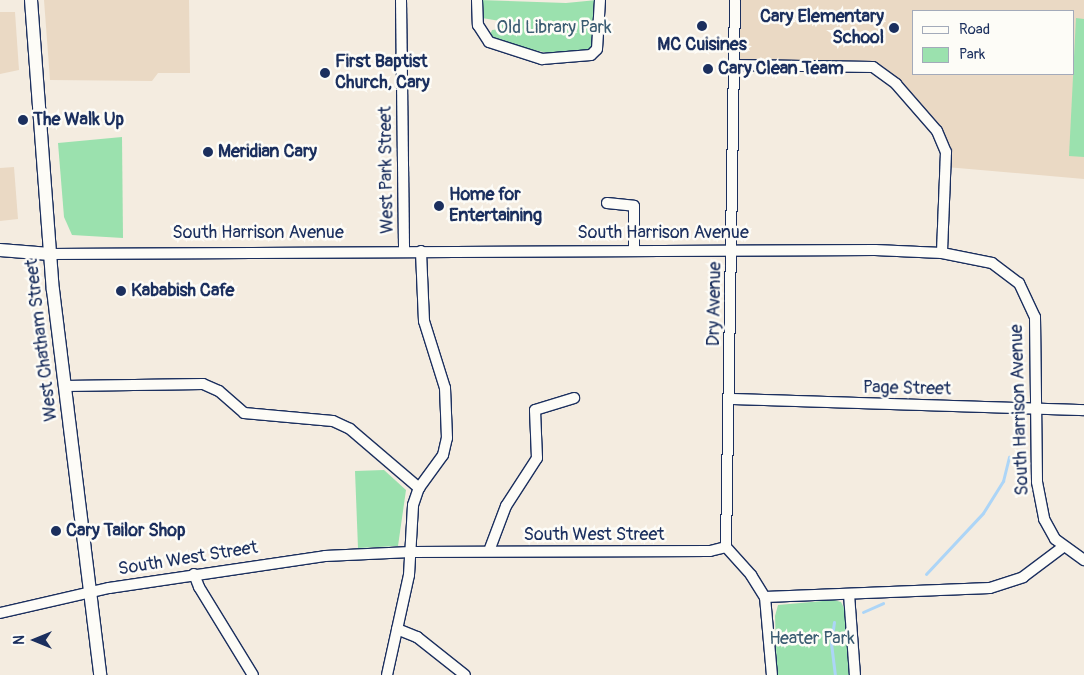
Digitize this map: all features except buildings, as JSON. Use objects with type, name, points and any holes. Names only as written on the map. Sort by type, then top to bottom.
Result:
[{"type":"main road","name":"West Chatham Street","points":[[31,0],[50,254],[100,675]]},
{"type":"main road","name":"South Harrison Avenue","points":[[0,250],[50,254]]},
{"type":"street","name":"West Park Street","points":[[401,0],[404,251]]},
{"type":"street","points":[[477,0],[478,25],[490,42],[542,58],[591,55],[597,49],[600,0]]},
{"type":"street","name":"Dry Avenue","points":[[726,547],[730,399],[735,0]]},
{"type":"street","points":[[734,65],[873,67],[896,84],[937,131],[946,152],[942,253]]},
{"type":"street","points":[[607,203],[634,206],[634,250]]},
{"type":"street","name":"South Harrison Avenue","points":[[50,254],[732,250],[942,253],[992,263],[1009,272],[1024,290],[1037,330],[1038,493],[1050,530],[1063,547],[1084,560]]},
{"type":"street","points":[[387,675],[410,576],[411,517],[419,488],[443,455],[447,428],[443,380],[424,328],[421,251]]},
{"type":"street","points":[[65,386],[203,384],[219,391],[244,413],[333,421],[350,429],[419,488]]},
{"type":"street","points":[[489,552],[506,506],[537,458],[535,410],[574,398]]},
{"type":"street","name":"Page Street","points":[[730,399],[1084,410]]},
{"type":"street","points":[[726,547],[765,597],[772,675]]},
{"type":"street","name":"South West Street","points":[[0,613],[90,592],[194,574],[308,558],[411,552],[710,551],[726,547]]},
{"type":"street","points":[[765,597],[990,588],[1023,577],[1063,547]]},
{"type":"street","points":[[194,574],[199,587],[253,675]]},
{"type":"street","points":[[849,594],[855,675]]},
{"type":"street","points":[[397,629],[417,637],[464,675]]},
{"type":"shaded area","points":[[44,0],[189,0],[190,73],[158,73],[152,81],[50,80]]},
{"type":"shaded area","points":[[735,0],[1084,0],[1084,179],[946,167],[944,146],[877,70],[734,65]]},
{"type":"shaded area","points":[[0,12],[15,12],[19,70],[0,74]]},
{"type":"shaded area","points":[[14,167],[18,219],[0,221],[0,168]]},
{"type":"green space","name":"Old Library Park","points":[[479,0],[566,3],[597,0],[597,42],[590,51],[553,54],[496,42],[490,35],[492,30],[500,29],[500,21],[482,18]]},
{"type":"green space","points":[[1076,18],[1084,19],[1084,157],[1069,156]]},
{"type":"green space","points":[[122,137],[123,238],[72,235],[64,217],[58,143]]},
{"type":"green space","points":[[384,470],[406,490],[398,546],[358,548],[355,471]]},
{"type":"green space","name":"Heater Park","points":[[834,600],[841,602],[845,610],[849,675],[777,675],[775,616],[778,605]]},
{"type":"waterway","points":[[926,574],[983,513],[1003,481],[1009,457]]},
{"type":"waterway","points":[[863,612],[883,603]]},
{"type":"waterway","points":[[834,622],[831,643],[835,675]]},
{"type":"place","name":"MC Cuisines","points":[[702,26]]},
{"type":"place","name":"Cary Elementary School","points":[[894,28]]},
{"type":"place","name":"Cary Clean Team","points":[[708,69]]},
{"type":"place","name":"First Baptist Church, Cary","points":[[325,73]]},
{"type":"place","name":"The Walk Up","points":[[23,120]]},
{"type":"place","name":"Meridian Cary","points":[[208,152]]},
{"type":"place","name":"Home for Entertaining","points":[[439,206]]},
{"type":"place","name":"Kababish Cafe","points":[[121,291]]},
{"type":"place","name":"Cary Tailor Shop","points":[[56,531]]}]
